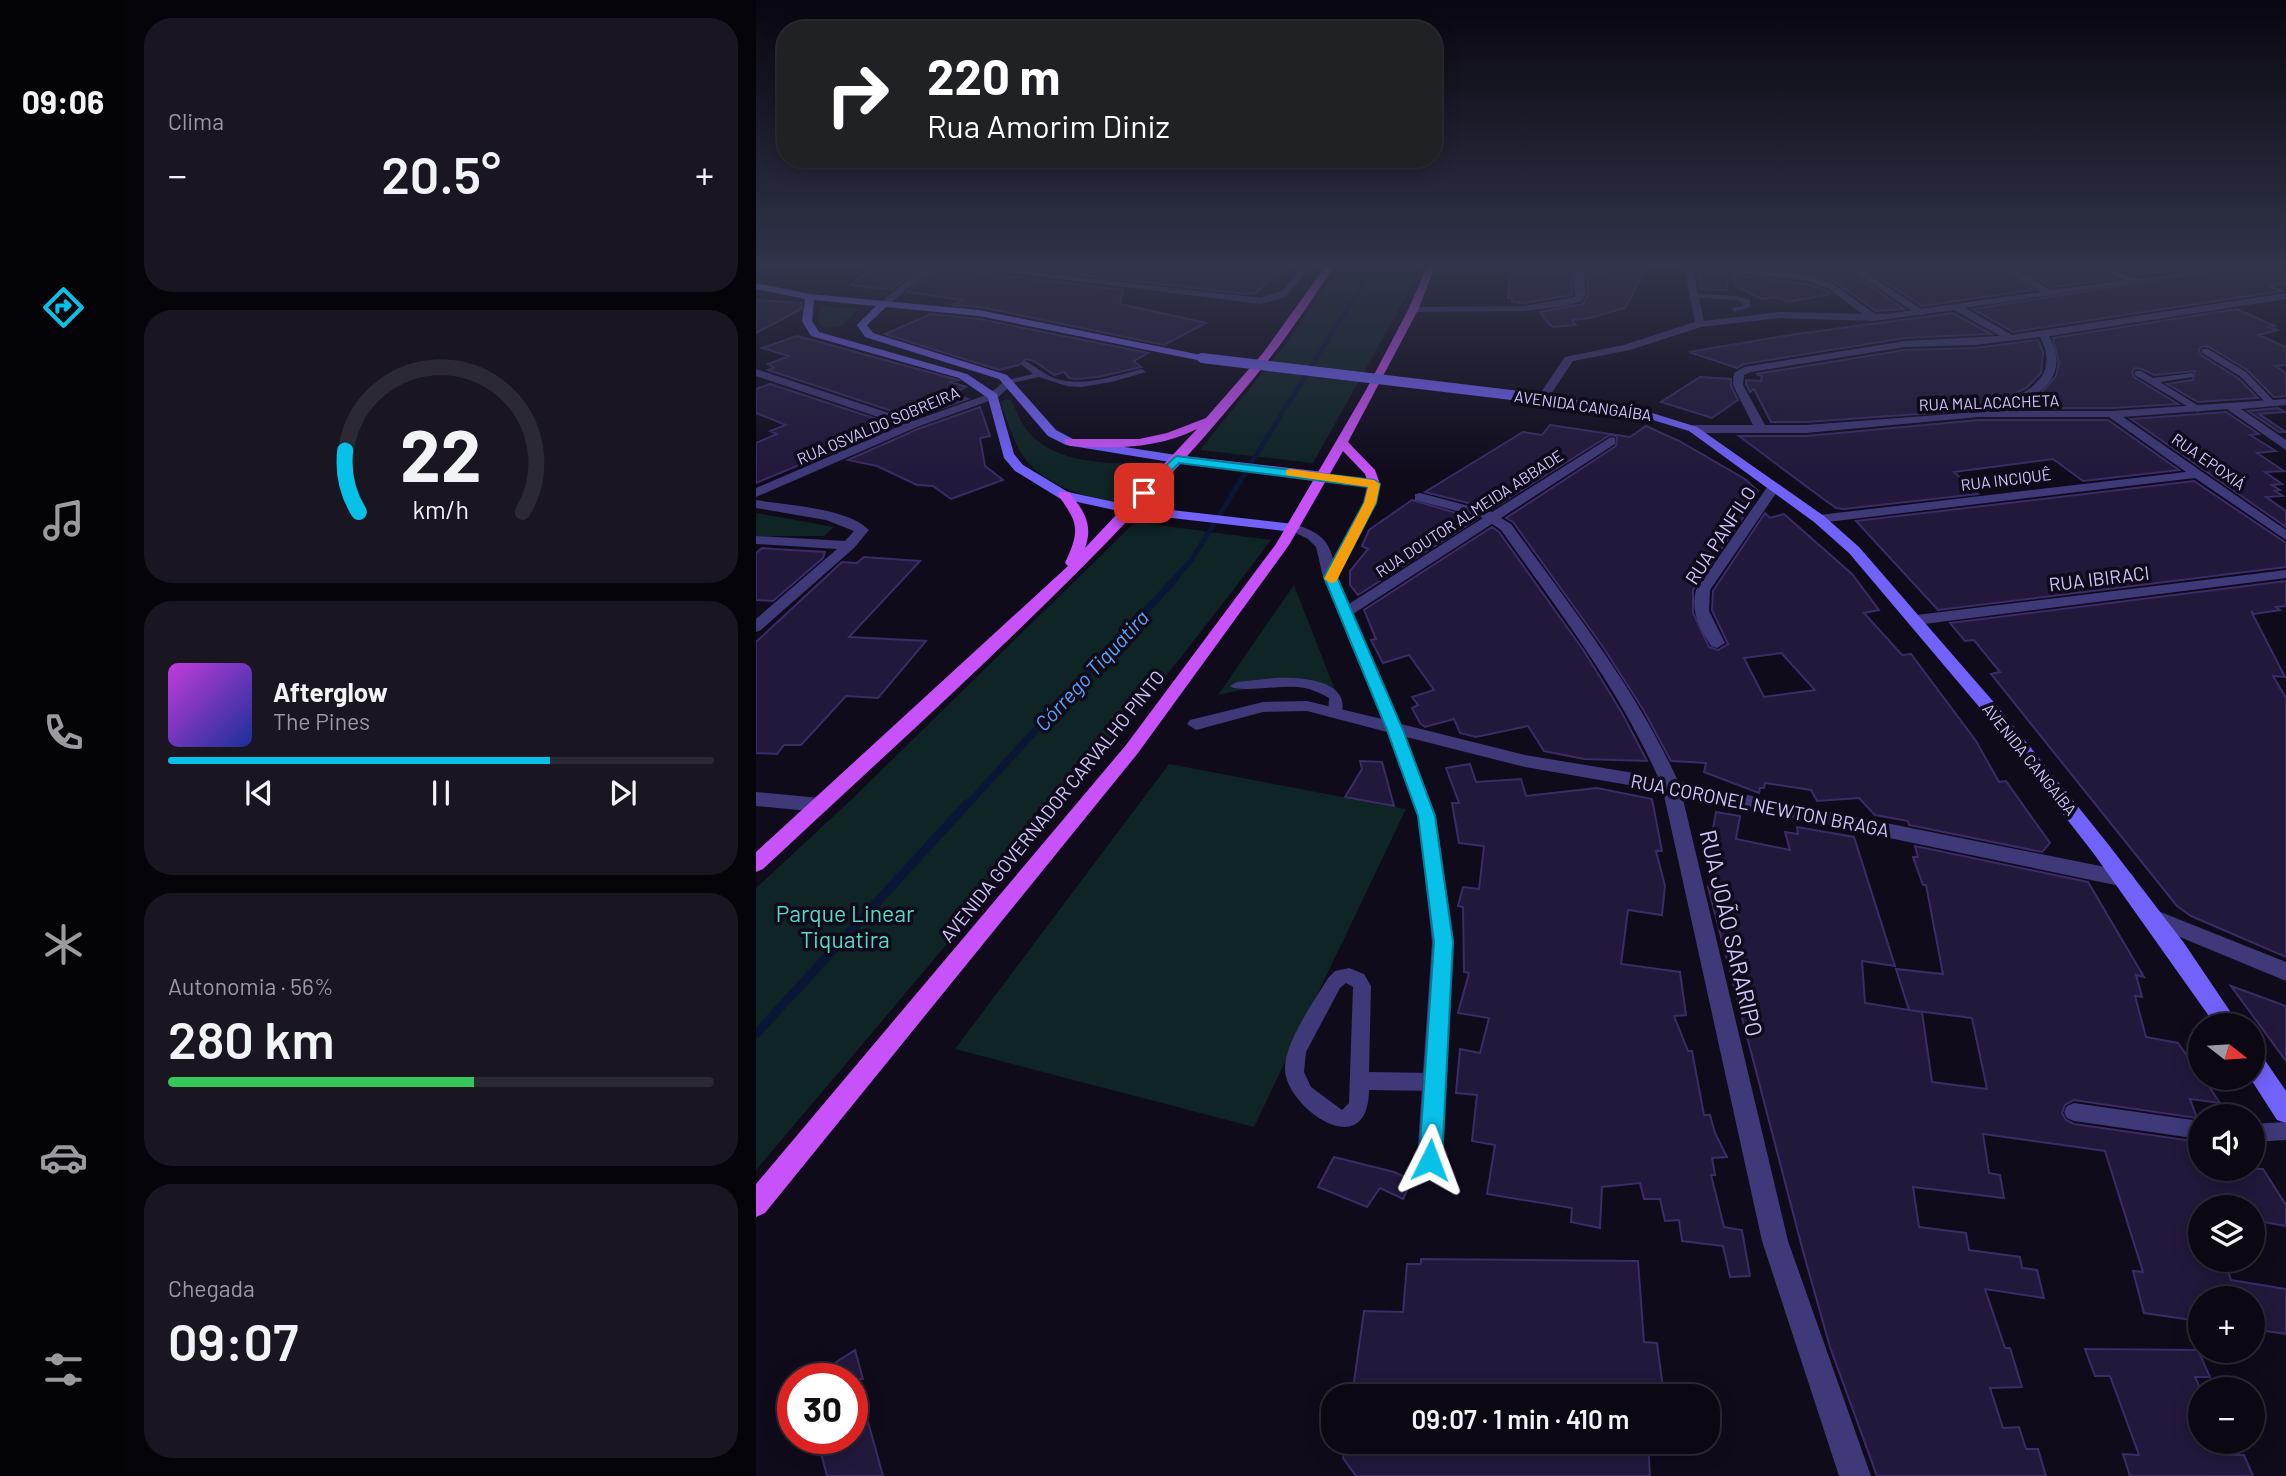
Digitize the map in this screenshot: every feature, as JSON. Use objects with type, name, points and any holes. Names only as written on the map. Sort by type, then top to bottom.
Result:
[{"type":"main road","points":[[822,336],[964,376],[993,396],[1009,456],[1019,468],[1064,495],[1135,510],[1293,528]]},
{"type":"main road","points":[[871,336],[991,372],[1010,382],[1052,433],[1070,442],[1176,459],[1324,476]]},
{"type":"main road","name":"AVENIDA CANGAÍBA","points":[[1094,336],[1202,358],[1543,398],[1651,414],[1693,429],[1819,519],[1854,550],[1992,711],[2153,917],[2220,1013]]},
{"type":"main road","points":[[756,864],[1135,510],[1281,336]]},
{"type":"main road","name":"AVENIDA GOVERNADOR CARVALHO PINTO","points":[[756,1204],[1132,749],[1293,528],[1343,444],[1399,336]]},
{"type":"main road","points":[[1070,442],[1113,445],[1158,440],[1180,434],[1213,416]]},
{"type":"main road","points":[[1343,444],[1371,472],[1374,484]]},
{"type":"main road","points":[[1064,495],[1084,520],[1085,528],[1066,577]]},
{"type":"main road","points":[[2265,1080],[2286,1112]]},
{"type":"street","points":[[1543,398],[1569,359],[1626,348],[1663,336]]},
{"type":"street","points":[[2007,336],[2011,338]]},
{"type":"street","points":[[1761,429],[1738,385],[1739,373],[1748,369],[1905,344],[2028,336]]},
{"type":"street","points":[[1979,414],[2014,403],[2043,385],[2051,370],[2052,356],[2050,343],[2044,336]]},
{"type":"street","points":[[756,372],[913,425]]},
{"type":"street","name":"RUA OSVALDO SOBREIRA","points":[[756,493],[913,425],[993,396],[1010,382]]},
{"type":"street","name":"RUA MALACACHETA","points":[[1693,429],[1852,426],[1979,414],[2112,414],[2286,402]]},
{"type":"street","points":[[2231,407],[2286,446]]},
{"type":"street","name":"RUA EPOXIÁ","points":[[2112,414],[2286,536]]},
{"type":"street","name":"RUA DOUTOR ALMEIDA ABBADE","points":[[1345,613],[1611,441]]},
{"type":"street","name":"RUA INCIQUÊ","points":[[1819,519],[2197,474]]},
{"type":"street","points":[[1324,476],[1374,484],[1370,503],[1330,577]]},
{"type":"street","name":"RUA PANFILO","points":[[1717,643],[1702,617],[1699,603],[1703,590],[1775,486]]},
{"type":"street","points":[[1420,497],[1470,508],[1495,517]]},
{"type":"street","points":[[756,504],[857,525],[862,530],[849,545],[756,626]]},
{"type":"street","name":"RUA JOÃO SARARIPO","points":[[1495,517],[1506,527],[1633,706],[1671,786],[1775,1241],[1855,1476]]},
{"type":"street","points":[[1293,528],[1319,541],[1330,577],[1395,730],[1427,816],[1443,942],[1430,1160]]},
{"type":"street","points":[[756,540],[849,545]]},
{"type":"street","name":"RUA IBIRACI","points":[[1916,620],[2286,574]]},
{"type":"street","name":"RUA CORONEL NEWTON BRAGA","points":[[1196,724],[1263,707],[1307,706],[1525,761],[1671,786],[2124,879]]},
{"type":"street","points":[[756,799],[820,805]]},
{"type":"street","points":[[2153,917],[2286,972]]},
{"type":"lane","points":[[2205,351],[2243,374],[2271,403]]},
{"type":"lane","points":[[1025,364],[1038,375]]},
{"type":"lane","points":[[1010,382],[1038,375],[1087,386],[1142,372]]},
{"type":"lane","points":[[2153,382],[2190,375]]},
{"type":"lane","points":[[2167,390],[2153,391],[2134,376],[2153,382],[2167,390],[2200,410]]},
{"type":"lane","points":[[1237,686],[1278,681],[1313,685],[1335,695],[1335,712]]},
{"type":"lane","points":[[1349,975],[1358,979],[1362,986],[1359,1081],[1359,1106],[1352,1115],[1343,1119],[1334,1117],[1304,1093],[1294,1072],[1297,1051],[1340,976],[1349,975]]},
{"type":"lane","points":[[1359,1081],[1435,1082]]},
{"type":"lane","points":[[2074,1112],[2188,1128]]},
{"type":"lane","points":[[2265,1132],[2286,1130]]},
{"type":"green space","points":[[1292,336],[1384,336],[1313,463],[1200,450]]},
{"type":"green space","points":[[1011,400],[1026,429],[1052,450],[1084,460],[1153,464],[1117,503],[1064,487],[1039,473],[1021,453],[1000,402]]},
{"type":"green space","points":[[756,513],[834,527],[824,536],[756,536]]},
{"type":"green space","name":"Parque Linear Tiquatira","points":[[1135,522],[1271,540],[1083,780],[756,1170],[756,888],[851,800]]},
{"type":"green space","points":[[1294,585],[1335,690],[1276,686],[1218,695]]},
{"type":"green space","points":[[1169,764],[1406,809],[1254,1127],[955,1049]]},
{"type":"building","points":[[797,336],[958,380],[951,382],[966,387],[953,393],[968,399],[913,418],[768,370],[774,368],[768,364],[789,356],[762,348]]},
{"type":"building","points":[[891,336],[1063,336],[1148,353],[1134,361],[1141,367],[1098,377],[1069,378],[1064,372],[1054,375],[1034,361],[1026,359],[1019,365],[999,370]]},
{"type":"building","points":[[1120,336],[1181,336],[1164,345]]},
{"type":"building","points":[[1785,336],[1951,336],[1905,338],[1744,364],[1737,368],[1689,352]]},
{"type":"building","points":[[2261,336],[2286,347],[2286,365],[2275,366],[2286,373],[2286,396],[2274,397],[2247,370],[2209,347],[2202,346],[2199,349],[2201,355],[2238,378],[2258,398],[2198,402],[2167,384],[2193,380],[2195,371],[2154,375],[2135,368],[2132,371],[2134,377],[2178,404],[2112,408],[2015,408],[2040,394],[2056,376],[2059,363],[2053,338]]},
{"type":"building","points":[[2038,340],[2043,352],[2041,373],[2026,388],[1991,405],[1989,409],[1771,422],[1754,389],[1750,392],[1746,384],[1746,380],[1761,381],[1762,376],[1756,374],[1905,350],[1975,348]]},
{"type":"building","points":[[1700,377],[1731,379],[1731,386],[1738,400],[1712,418],[1661,402]]},
{"type":"building","points":[[770,384],[895,425],[756,483],[756,443],[777,434],[770,431],[786,425],[756,413],[756,389]]},
{"type":"building","points":[[980,407],[990,436],[980,438],[985,466],[1003,480],[951,499],[933,486],[917,485],[877,466],[848,460],[918,429]]},
{"type":"building","points":[[2278,408],[2285,412],[2259,414],[2286,432],[2279,432],[2248,411]]},
{"type":"building","points":[[2226,412],[2259,434],[2250,435],[2276,451],[2257,453],[2284,471],[2265,472],[2282,484],[2272,485],[2280,490],[2275,491],[2283,496],[2266,497],[2286,511],[2286,527],[2131,419]]},
{"type":"building","points":[[1979,420],[2108,420],[2179,470],[2083,481],[2053,459],[1954,472],[1978,494],[1844,509],[1836,508],[1739,436],[1806,436]]},
{"type":"building","points":[[1550,425],[1630,437],[1646,426],[1679,441],[1745,479],[1758,491],[1753,503],[1693,590],[1693,613],[1709,647],[1718,650],[1728,644],[1712,610],[1713,591],[1765,513],[1770,518],[1784,514],[1852,574],[1879,610],[1864,613],[1902,655],[1911,654],[1976,741],[1999,782],[2006,781],[2050,843],[2042,852],[1909,825],[1908,821],[1875,815],[1859,798],[1817,801],[1811,790],[1765,783],[1759,793],[1704,772],[1706,763],[1671,761],[1644,711],[1603,647],[1513,522],[1506,518],[1616,446],[1617,436],[1610,435],[1492,509],[1425,492],[1523,432],[1542,435]],"holes":[[[1783,655],[1815,690],[1764,697],[1744,658]]]},
{"type":"building","points":[[2194,481],[2286,543],[2286,567],[1938,610],[1856,521]]},
{"type":"building","points":[[1412,500],[1477,519],[1358,595],[1350,585],[1350,571],[1368,549],[1362,546],[1369,530]]},
{"type":"building","points":[[1492,527],[1499,532],[1584,651],[1622,713],[1647,761],[1584,759],[1544,751],[1528,726],[1476,737],[1460,733],[1454,719],[1425,727],[1420,723],[1412,708],[1418,705],[1412,697],[1434,690],[1409,655],[1383,663],[1371,640],[1376,639],[1364,610]]},
{"type":"building","points":[[762,548],[825,552],[823,558],[773,601],[756,600],[756,553]]},
{"type":"building","points":[[864,557],[920,561],[849,637],[926,641],[878,698],[846,696],[801,745],[784,745],[777,754],[756,753],[756,642],[842,562],[857,563]]},
{"type":"building","points":[[2286,581],[2286,606],[2276,607],[2280,610],[2254,614],[2251,611],[2285,677],[2273,676],[2286,698],[2286,957],[2191,916],[2177,906],[1991,674],[2000,672],[1974,640],[1965,641],[1950,623]]},
{"type":"building","points":[[1360,761],[1382,762],[1394,806],[1345,797],[1362,769]]},
{"type":"building","points":[[1470,764],[1476,782],[1521,779],[1526,796],[1597,788],[1652,799],[1662,851],[1656,851],[1665,886],[1662,915],[1628,910],[1621,964],[1680,972],[1686,1015],[1674,1016],[1688,1051],[1692,1051],[1704,1115],[1710,1115],[1715,1133],[1727,1157],[1712,1158],[1715,1175],[1711,1175],[1724,1227],[1742,1230],[1750,1276],[1730,1277],[1723,1246],[1682,1241],[1679,1220],[1665,1221],[1660,1199],[1644,1199],[1640,1183],[1602,1187],[1600,1228],[1571,1222],[1572,1208],[1487,1194],[1495,1145],[1472,1141],[1477,1095],[1456,1093],[1460,1049],[1480,1053],[1489,1018],[1458,1013],[1469,973],[1464,972],[1463,907],[1458,906],[1463,887],[1479,889],[1484,846],[1459,843],[1452,803],[1459,803],[1446,768]]},
{"type":"building","points":[[1716,812],[1740,816],[1736,839],[1790,850],[1785,832],[1798,834],[1797,827],[1854,837],[1895,966],[1862,961],[1865,1003],[1909,1010],[1896,969],[1943,974],[1926,885],[1923,885],[1913,857],[1918,857],[1915,846],[2088,882],[2144,977],[2136,975],[2142,997],[2135,996],[2146,1037],[2178,1043],[2188,1057],[2188,1090],[2211,1090],[2220,1103],[2190,1099],[2192,1104],[2188,1104],[2188,1117],[2074,1100],[2065,1105],[2062,1113],[2066,1120],[2074,1124],[2188,1140],[2188,1181],[2265,1181],[2265,1172],[2286,1205],[2286,1226],[2265,1222],[2265,1195],[2188,1195],[2188,1272],[2228,1272],[2231,1280],[2286,1289],[2286,1334],[2265,1331],[2265,1286],[2188,1286],[2188,1319],[2144,1313],[2133,1271],[2143,1272],[2105,1151],[1983,1134],[1989,1173],[2000,1175],[2004,1198],[1913,1187],[1919,1227],[1966,1233],[1969,1250],[2020,1257],[2022,1268],[2037,1270],[2044,1298],[1985,1289],[2005,1348],[2010,1348],[2022,1387],[1990,1388],[2003,1428],[2019,1427],[2026,1449],[2038,1449],[2046,1476],[1877,1476],[1830,1347],[1804,1255],[1708,887],[1715,858],[1708,856]],"holes":[[[1911,1010],[1972,1018],[1987,1089],[1932,1082],[1922,1012]]]},
{"type":"building","points":[[2231,986],[2286,1006],[2286,1061],[2265,1032],[2265,1013],[2251,1013]]},
{"type":"building","points":[[1334,1157],[1394,1172],[1412,1180],[1403,1199],[1380,1188],[1367,1207],[1318,1187]]},
{"type":"building","points":[[1421,1259],[1638,1261],[1644,1342],[1657,1343],[1662,1384],[1354,1384],[1364,1311],[1403,1312],[1407,1264],[1421,1264]]},
{"type":"building","points":[[2085,1349],[2188,1350],[2188,1363],[2204,1363],[2210,1377],[2188,1377],[2188,1454],[2244,1455],[2253,1476],[2130,1476],[2123,1454],[2139,1455],[2110,1376],[2095,1376]]},
{"type":"building","points":[[855,1350],[859,1363],[835,1363]]},
{"type":"building","points":[[868,1422],[883,1476],[827,1476],[821,1454],[868,1454]]},
{"type":"building","points":[[1344,1454],[1649,1454],[1650,1476],[1356,1476],[1343,1458]]},
{"type":"waterway","name":"Córrego Tiquatira","points":[[1288,404],[1330,336]]},
{"type":"waterway","name":"Córrego Tiquatira","points":[[1174,579],[1191,561],[1289,402]]},
{"type":"waterway","name":"Córrego Tiquatira","points":[[966,806],[1176,578]]},
{"type":"waterway","name":"Córrego Tiquatira","points":[[756,1034],[967,804]]},
{"type":"slow traffic","points":[[1290,473],[1374,484],[1370,503],[1331,579]]},
{"type":"route","points":[[1144,493],[1176,459],[1374,484],[1370,503],[1330,577],[1395,730],[1427,816],[1443,942],[1430,1160]]}]
